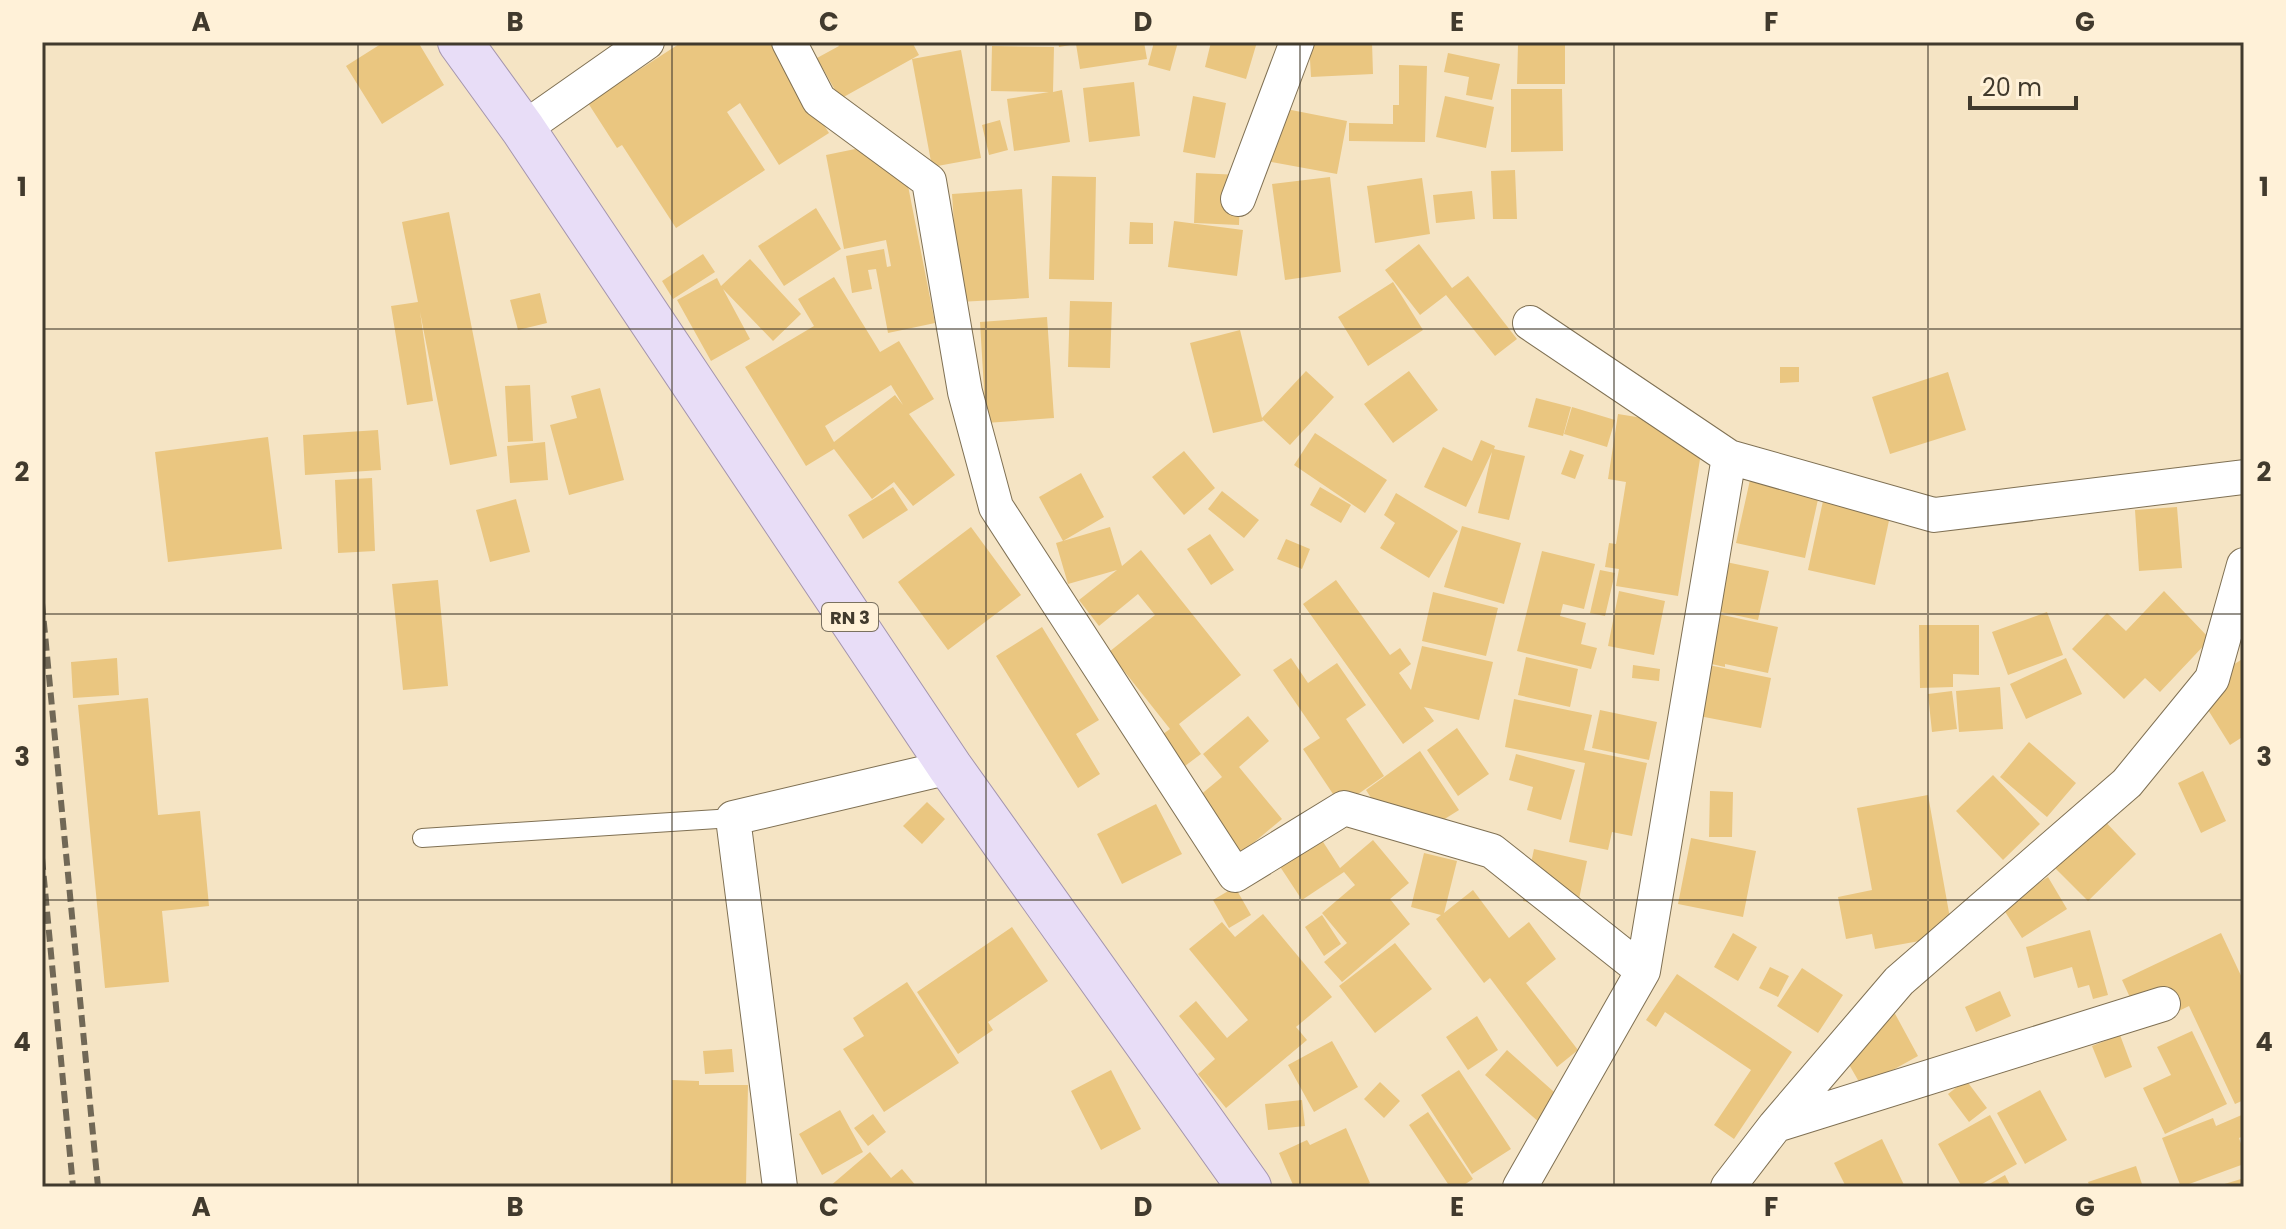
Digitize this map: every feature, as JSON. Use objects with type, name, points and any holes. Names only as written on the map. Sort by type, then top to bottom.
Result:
[{"type":"main road","name":"RN 3","points":[[460,42],[523,129],[950,767],[1249,1187]]},
{"type":"street","points":[[523,129],[647,42]]},
{"type":"street","points":[[789,42],[819,100],[929,181],[965,392],[996,507],[1235,875],[1344,808],[1492,851],[1643,971]]},
{"type":"street","points":[[1238,199],[1297,42]]},
{"type":"street","points":[[1530,323],[1729,457],[1934,515],[2244,477]]},
{"type":"street","points":[[1520,1187],[1643,971],[1729,457]]},
{"type":"street","points":[[1728,1187],[1775,1126],[1899,981],[2127,783],[2212,679],[2244,565]]},
{"type":"street","points":[[780,1187],[733,818],[950,767]]},
{"type":"street","points":[[1775,1126],[2163,1004]]},
{"type":"lane","points":[[422,838],[733,818]]},
{"type":"building","points":[[384,42],[418,42],[444,85],[382,124],[346,66]]},
{"type":"building","points":[[682,42],[770,42],[829,133],[779,165],[740,103],[727,112],[765,170],[676,228],[622,145],[617,148],[588,103]]},
{"type":"building","points":[[837,42],[912,42],[919,55],[840,99],[817,58],[839,46]]},
{"type":"building","points":[[1058,42],[1144,42],[1147,59],[1080,69],[1076,44],[1059,47]]},
{"type":"building","points":[[1154,42],[1178,42],[1170,71],[1148,65]]},
{"type":"building","points":[[1211,42],[1257,42],[1246,79],[1205,67]]},
{"type":"building","points":[[1309,42],[1372,42],[1373,74],[1311,77]]},
{"type":"building","points":[[1518,44],[1565,44],[1565,84],[1517,84]]},
{"type":"building","points":[[992,46],[1054,47],[1053,92],[1062,90],[1070,142],[1014,151],[1007,99],[1049,92],[991,91]]},
{"type":"building","points":[[961,50],[981,158],[932,167],[912,59]]},
{"type":"building","points":[[1448,53],[1500,64],[1492,100],[1466,95],[1469,77],[1444,72]]},
{"type":"building","points":[[1399,65],[1427,66],[1425,142],[1349,141],[1349,123],[1393,124],[1393,105],[1399,105]]},
{"type":"building","points":[[1134,82],[1140,136],[1089,142],[1083,88]]},
{"type":"building","points":[[1511,89],[1562,89],[1563,151],[1511,152]]},
{"type":"building","points":[[1193,96],[1226,103],[1215,158],[1183,152]]},
{"type":"building","points":[[1445,96],[1494,107],[1486,148],[1436,137]]},
{"type":"building","points":[[1276,107],[1347,121],[1337,174],[1266,161]]},
{"type":"building","points":[[1000,120],[1008,150],[989,155],[982,125]]},
{"type":"building","points":[[899,140],[935,323],[888,333],[876,269],[868,270],[872,289],[852,293],[846,256],[884,249],[887,267],[891,266],[886,240],[844,249],[826,155]]},
{"type":"building","points":[[1515,170],[1517,219],[1493,219],[1491,171]]},
{"type":"building","points":[[1196,173],[1241,175],[1239,225],[1194,223]]},
{"type":"building","points":[[1052,176],[1096,177],[1094,280],[1049,279]]},
{"type":"building","points":[[1330,177],[1341,272],[1285,280],[1272,184]]},
{"type":"building","points":[[1422,178],[1430,234],[1375,243],[1367,186]]},
{"type":"building","points":[[1022,189],[1029,298],[959,302],[952,194]]},
{"type":"building","points":[[1472,191],[1475,219],[1436,223],[1433,195]]},
{"type":"building","points":[[816,208],[841,249],[784,286],[758,246]]},
{"type":"building","points":[[449,212],[497,456],[450,465],[420,312],[433,401],[407,405],[391,306],[418,302],[402,222]]},
{"type":"building","points":[[1174,221],[1243,230],[1237,276],[1168,267]]},
{"type":"building","points":[[1130,222],[1153,223],[1153,244],[1129,244]]},
{"type":"building","points":[[1419,244],[1452,288],[1468,276],[1517,339],[1495,356],[1446,295],[1420,315],[1385,270]]},
{"type":"building","points":[[703,254],[715,272],[673,299],[662,281]]},
{"type":"building","points":[[750,259],[801,314],[773,341],[723,289],[750,339],[711,361],[677,300],[717,278],[721,286]]},
{"type":"building","points":[[834,277],[880,352],[899,341],[934,399],[909,414],[955,475],[913,506],[894,482],[872,499],[834,449],[806,466],[745,367],[814,326],[798,299]],"holes":[[[891,385],[903,405],[895,395],[834,442],[825,426]]]},
{"type":"building","points":[[1393,282],[1423,330],[1368,366],[1338,317]]},
{"type":"building","points":[[540,293],[547,323],[518,330],[510,300]]},
{"type":"building","points":[[1070,301],[1112,302],[1110,368],[1068,367]]},
{"type":"building","points":[[1047,317],[1054,418],[986,423],[980,322]]},
{"type":"building","points":[[1240,330],[1262,418],[1306,371],[1334,397],[1290,445],[1262,419],[1213,433],[1190,343]]},
{"type":"building","points":[[1780,367],[1799,367],[1799,382],[1780,383]]},
{"type":"building","points":[[1409,371],[1438,410],[1393,443],[1364,404]]},
{"type":"building","points":[[1948,372],[1966,430],[1890,454],[1872,397]]},
{"type":"building","points":[[530,385],[533,441],[508,442],[505,386]]},
{"type":"building","points":[[600,388],[624,480],[569,495],[550,425],[577,418],[571,396]]},
{"type":"building","points":[[1536,398],[1571,407],[1563,436],[1528,427]]},
{"type":"building","points":[[1572,407],[1615,420],[1607,447],[1564,434]]},
{"type":"building","points":[[1618,414],[1705,428],[1678,596],[1616,586],[1619,569],[1605,567],[1609,543],[1616,544],[1626,482],[1608,479]]},
{"type":"building","points":[[378,430],[381,470],[305,475],[303,435]]},
{"type":"building","points":[[1315,433],[1387,480],[1365,513],[1294,465]]},
{"type":"building","points":[[268,437],[282,549],[168,562],[155,452]]},
{"type":"building","points":[[1481,440],[1495,446],[1494,449],[1525,456],[1509,520],[1478,513],[1492,452],[1466,507],[1424,487],[1443,447],[1472,461]]},
{"type":"building","points":[[545,442],[548,480],[510,483],[507,446]]},
{"type":"building","points":[[1570,450],[1584,455],[1575,479],[1561,474]]},
{"type":"building","points":[[1184,451],[1215,488],[1184,515],[1152,477]]},
{"type":"building","points":[[1081,473],[1104,517],[1063,541],[1039,497]]},
{"type":"building","points":[[372,478],[375,551],[338,553],[335,480]]},
{"type":"building","points":[[1750,480],[1819,495],[1805,558],[1736,543]]},
{"type":"building","points":[[893,487],[908,510],[863,539],[848,515]]},
{"type":"building","points":[[1320,487],[1351,505],[1341,523],[1310,505]]},
{"type":"building","points":[[1222,491],[1259,520],[1244,538],[1208,509]]},
{"type":"building","points":[[1396,493],[1458,531],[1429,578],[1380,548],[1395,523],[1384,515]]},
{"type":"building","points":[[516,499],[530,552],[490,562],[476,510]]},
{"type":"building","points":[[1823,501],[1890,516],[1875,585],[1808,570]]},
{"type":"building","points":[[2177,507],[2182,568],[2139,571],[2135,510]]},
{"type":"building","points":[[1462,526],[1521,543],[1504,604],[1444,587]]},
{"type":"building","points":[[971,527],[1021,595],[948,650],[898,582]]},
{"type":"building","points":[[1110,527],[1122,566],[1141,550],[1241,675],[1179,724],[1201,754],[1169,778],[1145,747],[1170,729],[1109,652],[1155,615],[1138,594],[1099,626],[1079,600],[1117,570],[1068,584],[1056,543]]},
{"type":"building","points":[[1210,534],[1234,570],[1211,585],[1187,549]]},
{"type":"building","points":[[1286,539],[1310,549],[1302,569],[1277,559]]},
{"type":"building","points":[[1542,551],[1595,564],[1584,609],[1563,604],[1560,616],[1586,623],[1581,644],[1597,648],[1591,669],[1517,651]]},
{"type":"building","points":[[1726,562],[1769,571],[1758,620],[1715,611]]},
{"type":"building","points":[[1600,570],[1615,573],[1605,616],[1590,613]]},
{"type":"building","points":[[438,580],[448,686],[403,690],[392,584]]},
{"type":"building","points":[[1336,580],[1390,655],[1400,648],[1411,664],[1399,673],[1411,690],[1422,646],[1493,662],[1479,720],[1424,707],[1434,721],[1403,744],[1303,604]]},
{"type":"building","points":[[1619,591],[1665,601],[1654,655],[1608,646]]},
{"type":"building","points":[[2164,591],[2210,639],[2160,692],[2145,678],[2124,699],[2072,649],[2107,613],[2126,631]]},
{"type":"building","points":[[1433,592],[1498,608],[1486,656],[1422,641]]},
{"type":"building","points":[[2047,612],[2063,655],[2008,675],[1992,632]]},
{"type":"building","points":[[1718,614],[1778,627],[1768,673],[1707,663]]},
{"type":"building","points":[[1919,625],[1979,625],[1979,675],[1953,674],[1953,687],[1920,688]]},
{"type":"building","points":[[1042,627],[1099,720],[1076,734],[1100,774],[1078,788],[996,656]]},
{"type":"building","points":[[1526,657],[1578,669],[1570,707],[1518,695]]},
{"type":"building","points":[[117,658],[119,695],[73,698],[71,662]]},
{"type":"building","points":[[1291,658],[1308,683],[1337,663],[1366,705],[1346,719],[1384,776],[1341,806],[1303,749],[1320,738],[1273,670]]},
{"type":"building","points":[[2066,658],[2082,694],[2026,719],[2010,684]]},
{"type":"building","points":[[2244,658],[2244,736],[2230,745],[2195,689]]},
{"type":"building","points":[[1704,664],[1771,678],[1761,728],[1694,715]]},
{"type":"building","points":[[1633,665],[1660,669],[1659,681],[1632,678]]},
{"type":"building","points":[[2000,687],[2003,729],[1959,732],[1956,691]]},
{"type":"building","points":[[1952,691],[1957,729],[1932,732],[1928,694]]},
{"type":"building","points":[[148,698],[158,815],[200,811],[209,906],[162,911],[169,982],[105,988],[78,705]]},
{"type":"building","points":[[1514,699],[1592,715],[1584,750],[1647,763],[1632,836],[1612,832],[1608,850],[1569,842],[1585,763],[1505,747]]},
{"type":"building","points":[[1600,710],[1657,722],[1649,760],[1592,748]]},
{"type":"building","points":[[1248,716],[1269,741],[1239,767],[1282,819],[1239,855],[1218,830],[1224,826],[1199,796],[1222,777],[1203,754]]},
{"type":"building","points":[[1457,728],[1489,774],[1458,796],[1427,750]]},
{"type":"building","points":[[2029,742],[2076,783],[2047,817],[2000,777]]},
{"type":"building","points":[[1420,751],[1459,810],[1424,832],[1388,824],[1366,790]]},
{"type":"building","points":[[1516,754],[1575,770],[1561,820],[1527,810],[1533,787],[1509,780]]},
{"type":"building","points":[[2203,771],[2226,821],[2201,833],[2178,783]]},
{"type":"building","points":[[1993,775],[2040,824],[2003,860],[1956,811]]},
{"type":"building","points":[[1710,791],[1733,792],[1732,837],[1709,837]]},
{"type":"building","points":[[1928,795],[1953,935],[1875,949],[1872,934],[1846,939],[1838,897],[1872,890],[1857,808]]},
{"type":"building","points":[[927,802],[945,819],[922,844],[903,826]]},
{"type":"building","points":[[1156,804],[1182,854],[1122,884],[1097,834]]},
{"type":"building","points":[[2099,815],[2136,854],[2088,901],[2050,863]]},
{"type":"building","points":[[1316,831],[1340,868],[1373,840],[1409,883],[1390,899],[1410,924],[1342,982],[1324,962],[1347,943],[1322,913],[1355,885],[1344,872],[1302,900],[1275,859]]},
{"type":"building","points":[[1691,838],[1756,851],[1743,917],[1678,904]]},
{"type":"building","points":[[1534,849],[1587,861],[1576,913],[1523,901]]},
{"type":"building","points":[[1424,853],[1457,861],[1444,913],[1473,890],[1509,938],[1529,922],[1556,959],[1526,983],[1578,1050],[1557,1067],[1490,978],[1484,983],[1436,919],[1441,915],[1411,907]]},
{"type":"building","points":[[2048,877],[2067,909],[2022,938],[2002,907]]},
{"type":"building","points":[[1235,887],[1251,915],[1229,928],[1213,900]]},
{"type":"building","points":[[1263,914],[1332,997],[1296,1027],[1307,1040],[1226,1108],[1198,1074],[1215,1059],[1179,1016],[1196,1001],[1227,1038],[1248,1020],[1189,949],[1222,922],[1235,937]]},
{"type":"building","points":[[1322,915],[1341,944],[1324,956],[1305,927]]},
{"type":"building","points":[[1012,927],[1048,981],[988,1022],[993,1030],[958,1054],[917,992]]},
{"type":"building","points":[[2090,930],[2108,995],[2093,999],[2089,985],[2078,988],[2072,967],[2034,978],[2026,947]]},
{"type":"building","points":[[1733,933],[1757,947],[1738,981],[1714,967]]},
{"type":"building","points":[[2221,933],[2244,982],[2244,1100],[2235,1104],[2189,1006],[2144,1028],[2122,980]]},
{"type":"building","points":[[1395,943],[1432,989],[1375,1033],[1339,986]]},
{"type":"building","points":[[1770,967],[1789,976],[1778,997],[1759,988]]},
{"type":"building","points":[[1802,968],[1843,995],[1818,1033],[1777,1006]]},
{"type":"building","points":[[1677,974],[1792,1052],[1734,1139],[1714,1125],[1751,1070],[1665,1012],[1656,1027],[1646,1020]]},
{"type":"building","points":[[907,982],[959,1063],[884,1112],[843,1049],[864,1036],[853,1018]]},
{"type":"building","points":[[2000,991],[2011,1016],[1976,1032],[1965,1007]]},
{"type":"building","points":[[1893,1010],[1918,1056],[1862,1087],[1836,1042]]},
{"type":"building","points":[[1477,1016],[1498,1050],[1468,1070],[1446,1037]]},
{"type":"building","points":[[2192,1031],[2227,1104],[2165,1134],[2143,1088],[2171,1075],[2157,1047]]},
{"type":"building","points":[[2120,1035],[2132,1067],[2105,1078],[2092,1046]]},
{"type":"building","points":[[1332,1041],[1358,1087],[1314,1112],[1288,1065]]},
{"type":"building","points":[[732,1049],[734,1072],[705,1074],[703,1051]]},
{"type":"building","points":[[1507,1050],[1562,1099],[1540,1123],[1485,1075]]},
{"type":"building","points":[[1111,1070],[1141,1129],[1101,1150],[1071,1091]]},
{"type":"building","points":[[1459,1070],[1511,1149],[1472,1174],[1421,1095]]},
{"type":"building","points":[[672,1080],[699,1081],[699,1085],[748,1085],[746,1187],[670,1187]]},
{"type":"building","points":[[1966,1080],[1987,1108],[1969,1122],[1948,1094]]},
{"type":"building","points":[[1380,1082],[1400,1101],[1384,1118],[1364,1099]]},
{"type":"building","points":[[2040,1090],[2067,1140],[2025,1164],[1997,1113]]},
{"type":"building","points":[[1302,1100],[1305,1126],[1268,1130],[1265,1104]]},
{"type":"building","points":[[840,1110],[863,1152],[822,1175],[799,1134]]},
{"type":"building","points":[[1428,1112],[1473,1179],[1461,1187],[1450,1187],[1409,1125]]},
{"type":"building","points":[[873,1114],[886,1132],[868,1146],[854,1128]]},
{"type":"building","points":[[2244,1114],[2244,1136],[2239,1138],[2244,1164],[2181,1187],[2162,1138],[2213,1118],[2216,1126]]},
{"type":"building","points":[[1990,1115],[2017,1164],[1977,1187],[1962,1187],[1938,1144]]},
{"type":"building","points":[[1346,1128],[1370,1183],[1361,1187],[1294,1187],[1279,1153],[1307,1140],[1310,1145]]},
{"type":"building","points":[[1882,1139],[1905,1187],[1846,1187],[1834,1163]]},
{"type":"building","points":[[870,1152],[891,1178],[902,1169],[917,1187],[829,1187]]},
{"type":"building","points":[[2136,1166],[2143,1187],[2090,1187],[2088,1182]]},
{"type":"building","points":[[2005,1175],[2011,1187],[1984,1187]]},
{"type":"building","points":[[2241,1179],[2243,1187],[2218,1187],[2218,1186]]},
{"type":"railway","points":[[42,603],[98,1187]]},
{"type":"railway","points":[[42,858],[73,1187]]}]
